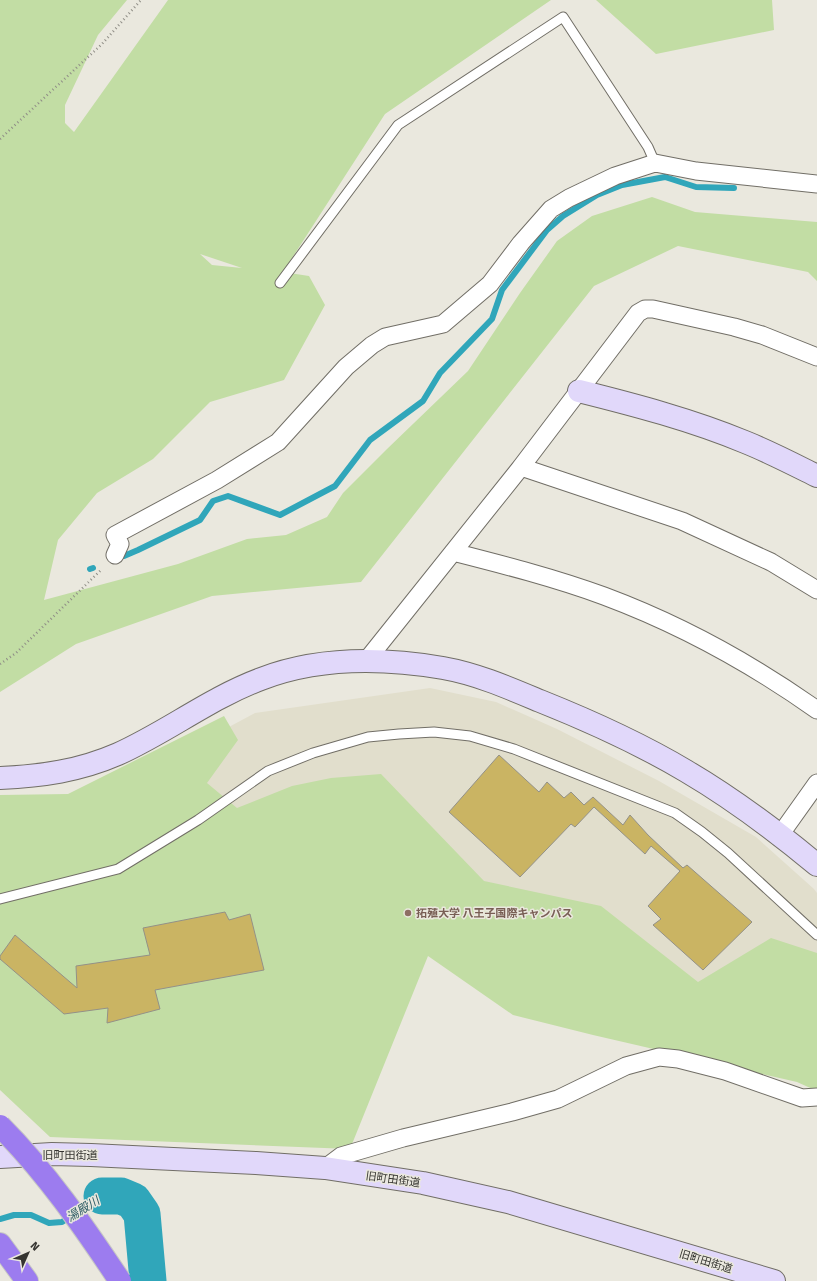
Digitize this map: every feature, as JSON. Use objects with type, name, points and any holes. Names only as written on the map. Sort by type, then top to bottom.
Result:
[{"type":"highway","points":[[0,1126],[48,1180],[98,1247],[120,1281]]},
{"type":"highway","points":[[0,1244],[27,1281]]},
{"type":"street","points":[[114,555],[120,544],[115,535],[217,480],[278,442],[346,367],[372,345],[385,337],[443,324],[490,284],[521,243],[552,209],[569,198],[615,176],[655,163],[696,171],[817,184]]},
{"type":"street","points":[[366,662],[521,467],[638,313],[645,309],[653,309],[734,327],[768,337],[817,357]]},
{"type":"street","points":[[579,391],[645,408],[722,433],[752,445],[817,476]]},
{"type":"street","points":[[521,467],[682,521],[771,562],[817,590]]},
{"type":"street","points":[[453,552],[555,580],[604,596],[697,637],[744,663],[817,710]]},
{"type":"street","points":[[0,778],[57,773],[103,760],[129,749],[236,689],[262,678],[279,673],[316,665],[366,662],[426,665],[463,672],[500,684],[577,716],[631,742],[686,771],[739,805],[780,835],[817,865]]},
{"type":"street","points":[[780,835],[817,783]]},
{"type":"street","points":[[325,1168],[341,1156],[403,1138],[512,1112],[558,1099],[626,1066],[659,1057],[678,1059],[724,1071],[802,1098],[817,1097]]},
{"type":"street","name":"旧町田街道","points":[[0,1157],[52,1154],[256,1163],[325,1168],[423,1183],[465,1191],[508,1202],[774,1281]]},
{"type":"lane","points":[[280,283],[398,125],[563,17],[648,147],[655,163]]},
{"type":"lane","points":[[0,899],[118,869],[198,820],[268,771],[313,753],[368,737],[434,732],[470,736],[514,749],[675,813],[728,853],[817,935]]},
{"type":"path","points":[[0,139],[102,44],[141,0]]},
{"type":"path","points":[[0,664],[16,653],[100,571]]},
{"type":"shaded area","points":[[430,688],[496,702],[557,729],[659,781],[756,837],[814,889],[817,893],[817,1061],[422,933],[0,809],[76,809],[255,713]]},
{"type":"green space","points":[[0,0],[127,0],[98,35],[65,105],[65,123],[74,132],[168,0],[551,0],[385,114],[283,272],[309,276],[325,305],[284,380],[210,402],[153,459],[97,493],[58,540],[44,600],[178,564],[247,539],[286,535],[327,517],[343,493],[468,371],[557,241],[592,216],[652,197],[695,212],[817,222],[817,281],[808,272],[678,246],[594,286],[361,582],[212,596],[76,644],[0,692]],"holes":[[[200,254],[242,268],[212,265]]]},
{"type":"green space","points":[[596,0],[772,0],[774,30],[656,54]]},
{"type":"green space","name":"拓殖大学 八王子国際キャンパス","points":[[224,716],[238,740],[207,783],[237,808],[292,786],[331,778],[381,774],[484,881],[601,906],[698,982],[771,938],[817,953],[817,1091],[797,1082],[513,1015],[428,956],[350,1149],[50,1137],[0,1090],[0,795],[68,794]]},
{"type":"building","points":[[499,755],[539,792],[547,782],[564,798],[571,792],[584,805],[593,797],[623,825],[630,815],[648,835],[683,868],[687,865],[752,922],[703,970],[653,925],[661,919],[648,906],[680,871],[651,846],[645,854],[594,807],[575,827],[571,824],[520,877],[449,812]]},
{"type":"building","points":[[225,912],[229,920],[250,914],[264,970],[155,990],[160,1009],[107,1023],[108,1008],[64,1014],[0,959],[0,956],[15,935],[77,988],[76,966],[150,955],[143,928]]},
{"type":"waterway","points":[[124,556],[200,520],[213,501],[228,496],[280,515],[335,486],[370,440],[423,401],[440,373],[492,319],[502,290],[547,230],[563,216],[597,195],[622,185],[665,177],[696,187],[734,188]]},
{"type":"waterway","name":"湯殿川","points":[[0,1219],[14,1215],[31,1215],[49,1223],[62,1222],[102,1196]]},
{"type":"waterway","name":"湯殿川","points":[[102,1196],[121,1196],[133,1201],[142,1214],[148,1281]]},
{"type":"place","name":"拓殖大学 八王子国際キャンパス","points":[[408,913]]}]
